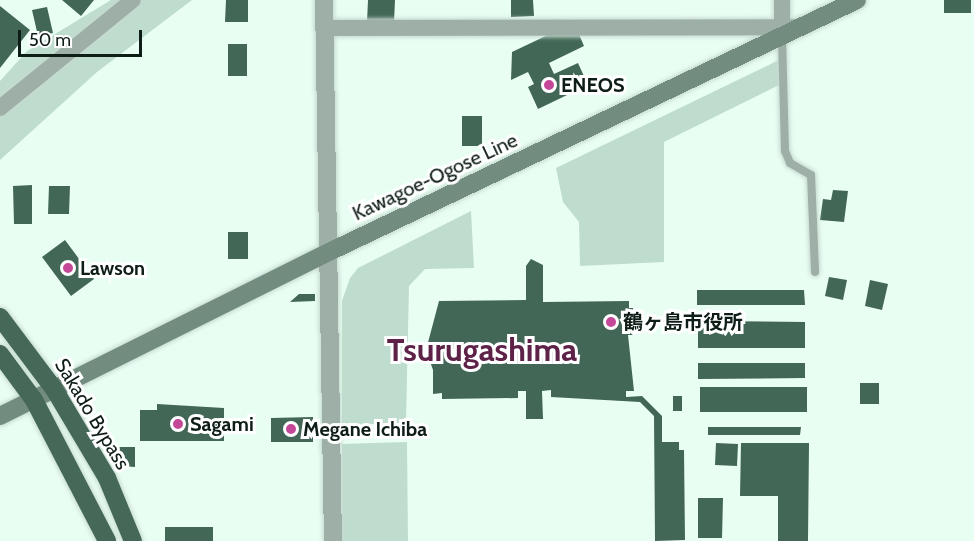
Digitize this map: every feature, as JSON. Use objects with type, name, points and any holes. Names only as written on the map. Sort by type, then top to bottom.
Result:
[{"type":"highway","name":"Sakado Bypass","points":[[0,317],[54,389],[107,478],[134,541]]},
{"type":"highway","points":[[0,354],[34,400],[107,541]]},
{"type":"main road","name":"Kawagoe-Ogose Line","points":[[0,416],[329,252],[782,32],[802,27],[857,0]]},
{"type":"street","points":[[324,0],[333,541]]},
{"type":"street","points":[[325,28],[782,32],[782,0]]},
{"type":"street","points":[[0,108],[129,1]]},
{"type":"lane","points":[[782,32],[785,152],[790,163],[812,175],[815,272]]},
{"type":"green space","points":[[111,0],[192,0],[97,72],[0,160],[0,81],[27,51]]},
{"type":"green space","points":[[779,60],[779,85],[664,142],[664,262],[580,266],[579,222],[563,202],[556,168]]},
{"type":"green space","points":[[471,211],[474,268],[425,269],[409,286],[406,423],[342,425],[342,301],[350,278],[358,268]]},
{"type":"green space","points":[[407,442],[408,541],[342,541],[342,444]]},
{"type":"building","points":[[62,0],[94,0],[81,16]]},
{"type":"building","points":[[226,0],[248,0],[248,22],[225,22]]},
{"type":"building","points":[[368,0],[395,0],[394,22],[367,22]]},
{"type":"building","points":[[511,0],[533,0],[534,16],[511,17]]},
{"type":"building","points":[[944,0],[971,0],[971,13],[944,13]]},
{"type":"building","points":[[0,6],[30,30],[0,68]]},
{"type":"building","points":[[47,7],[53,33],[38,36],[32,10]]},
{"type":"building","points":[[578,32],[584,46],[549,63],[554,74],[578,63],[588,85],[538,109],[528,87],[534,84],[528,72],[511,80],[512,52],[552,33]]},
{"type":"building","points":[[228,44],[247,44],[247,76],[228,76]]},
{"type":"building","points":[[462,116],[482,116],[482,146],[462,146]]},
{"type":"building","points":[[32,185],[32,224],[14,224],[13,186]]},
{"type":"building","points":[[49,186],[70,186],[69,214],[48,214]]},
{"type":"building","points":[[833,190],[848,191],[844,222],[820,220],[823,199],[831,200]]},
{"type":"building","points":[[228,232],[248,232],[248,259],[228,259]]},
{"type":"building","name":"Lawson","points":[[65,240],[94,279],[71,296],[42,257]]},
{"type":"building","points":[[531,259],[543,265],[543,302],[629,301],[629,308],[633,308],[634,335],[628,335],[634,391],[626,391],[626,397],[642,396],[662,416],[662,442],[679,442],[679,450],[684,450],[685,540],[655,541],[654,416],[640,402],[551,397],[551,390],[542,391],[543,419],[526,419],[526,391],[518,391],[518,398],[442,399],[442,393],[433,394],[433,370],[426,350],[439,301],[526,300],[526,266]]},
{"type":"building","points":[[829,277],[847,280],[843,300],[825,296]]},
{"type":"building","points":[[870,280],[888,284],[882,310],[865,306]]},
{"type":"building","points":[[697,290],[804,290],[805,305],[697,305]]},
{"type":"building","points":[[299,294],[315,294],[315,301],[290,302]]},
{"type":"building","points":[[698,321],[805,322],[805,348],[698,348]]},
{"type":"building","points":[[698,363],[805,363],[805,378],[698,379]]},
{"type":"building","points":[[860,383],[879,383],[879,404],[860,404]]},
{"type":"building","points":[[700,387],[807,387],[807,412],[700,412]]},
{"type":"building","points":[[673,396],[682,396],[682,411],[673,411]]},
{"type":"building","points":[[157,404],[224,408],[224,441],[140,441],[140,410],[157,410]]},
{"type":"building","points":[[313,417],[313,442],[271,442],[271,418]]},
{"type":"building","points":[[708,427],[801,427],[800,435],[708,435]]},
{"type":"building","points":[[716,443],[738,444],[737,466],[715,465]]},
{"type":"building","points":[[741,443],[809,443],[808,541],[778,541],[778,496],[740,496]]},
{"type":"building","points":[[119,447],[135,447],[135,467],[119,466]]},
{"type":"building","points":[[698,498],[723,498],[722,538],[698,538]]},
{"type":"building","points":[[165,527],[213,527],[213,541],[165,541]]},
{"type":"place","name":"ENEOS","points":[[549,85]]},
{"type":"place","name":"Lawson","points":[[68,268]]},
{"type":"place","name":"鶴ヶ島市役所","points":[[611,322]]},
{"type":"place","name":"Sagami","points":[[178,424]]},
{"type":"place","name":"Megane Ichiba","points":[[291,429]]},
{"type":"district","name":"Tsurugashima","points":[[482,350]]}]
